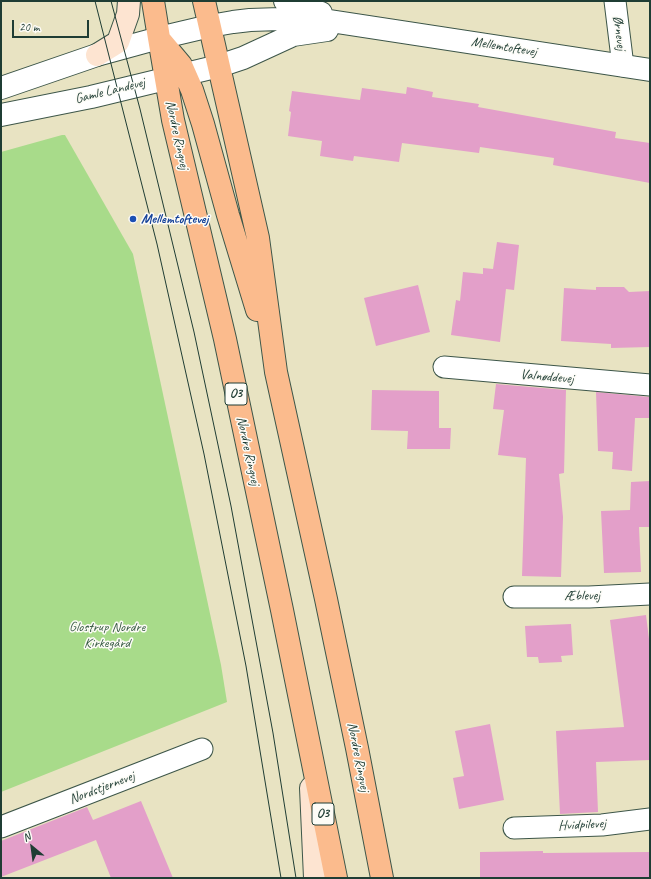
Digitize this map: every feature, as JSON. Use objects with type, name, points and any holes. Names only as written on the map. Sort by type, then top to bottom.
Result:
[{"type":"main road","points":[[97,55],[118,42],[128,14],[129,1]]},
{"type":"main road","name":"Nordre Ringvej","points":[[153,1],[159,38],[175,76],[175,128],[224,339],[282,610],[336,878]]},
{"type":"main road","name":"Nordre Ringvej","points":[[204,1],[258,238],[276,372],[329,614],[382,878]]},
{"type":"main road","points":[[175,76],[203,124],[228,215],[276,372]]},
{"type":"main road","points":[[310,750],[315,878]]},
{"type":"street","name":"Mellemtoftevej","points":[[285,1],[358,26]]},
{"type":"street","name":"Ørnevej","points":[[615,1],[623,66]]},
{"type":"street","name":"Mellemtoftevej","points":[[159,38],[210,26],[250,20],[280,19],[330,21],[650,70]]},
{"type":"street","name":"Mellemtoftevej","points":[[218,66],[243,58],[293,35],[358,26]]},
{"type":"street","points":[[1,88],[97,55],[159,38]]},
{"type":"street","name":"Gamle Landevej","points":[[1,115],[90,97],[218,66]]},
{"type":"street","name":"Valnøddevej","points":[[444,367],[650,386]]},
{"type":"street","name":"Æblevej","points":[[514,597],[589,597],[650,594]]},
{"type":"street","name":"Nordstjernevej","points":[[1,827],[202,749]]},
{"type":"street","name":"Hvidpilevej","points":[[514,828],[602,825],[650,819]]},
{"type":"green space","name":"Glostrup Nordre Kirkegård","points":[[65,135],[133,254],[221,665],[227,702],[1,792],[1,152]]},
{"type":"building","points":[[407,87],[433,92],[432,97],[479,104],[478,107],[616,132],[615,138],[650,143],[650,183],[553,165],[554,158],[480,147],[479,153],[402,143],[399,162],[354,156],[353,161],[320,156],[322,141],[288,136],[291,112],[289,111],[292,91],[360,100],[362,88],[406,94]]},
{"type":"building","points":[[497,242],[519,245],[514,290],[506,289],[500,342],[451,335],[456,300],[460,301],[463,272],[483,274],[483,268],[493,269]]},
{"type":"building","points":[[418,285],[430,332],[376,346],[364,298]]},
{"type":"building","points":[[596,287],[624,287],[629,292],[650,291],[650,347],[611,348],[611,344],[561,341],[564,288],[596,290]]},
{"type":"building","points":[[496,384],[566,390],[564,473],[559,474],[563,517],[561,577],[522,576],[526,458],[498,455],[504,410],[493,409]]},
{"type":"building","points":[[372,390],[439,391],[439,428],[451,428],[450,449],[407,449],[408,431],[371,430]]},
{"type":"building","points":[[596,392],[650,397],[650,418],[635,418],[632,471],[612,469],[613,452],[598,451]]},
{"type":"building","points":[[650,481],[650,527],[639,527],[641,572],[604,573],[601,511],[630,510],[631,482]]},
{"type":"building","points":[[646,615],[650,647],[650,760],[596,762],[598,812],[560,814],[556,731],[624,727],[610,620]]},
{"type":"building","points":[[571,624],[573,655],[561,656],[562,662],[539,663],[538,657],[527,657],[525,626]]},
{"type":"building","points":[[490,724],[504,800],[459,809],[453,778],[464,776],[455,731]]},
{"type":"building","points":[[141,801],[173,878],[111,878],[96,840],[1,877],[1,841],[87,807],[93,820]]},
{"type":"building","points":[[543,851],[543,853],[650,852],[650,878],[480,878],[480,852]]},
{"type":"tram line","points":[[95,1],[157,244],[204,454],[246,666],[281,878]]},
{"type":"tram line","points":[[111,1],[140,109],[194,332],[231,506],[273,733],[296,878]]},
{"type":"place","name":"Mellemtoftevej","points":[[133,219]]}]
